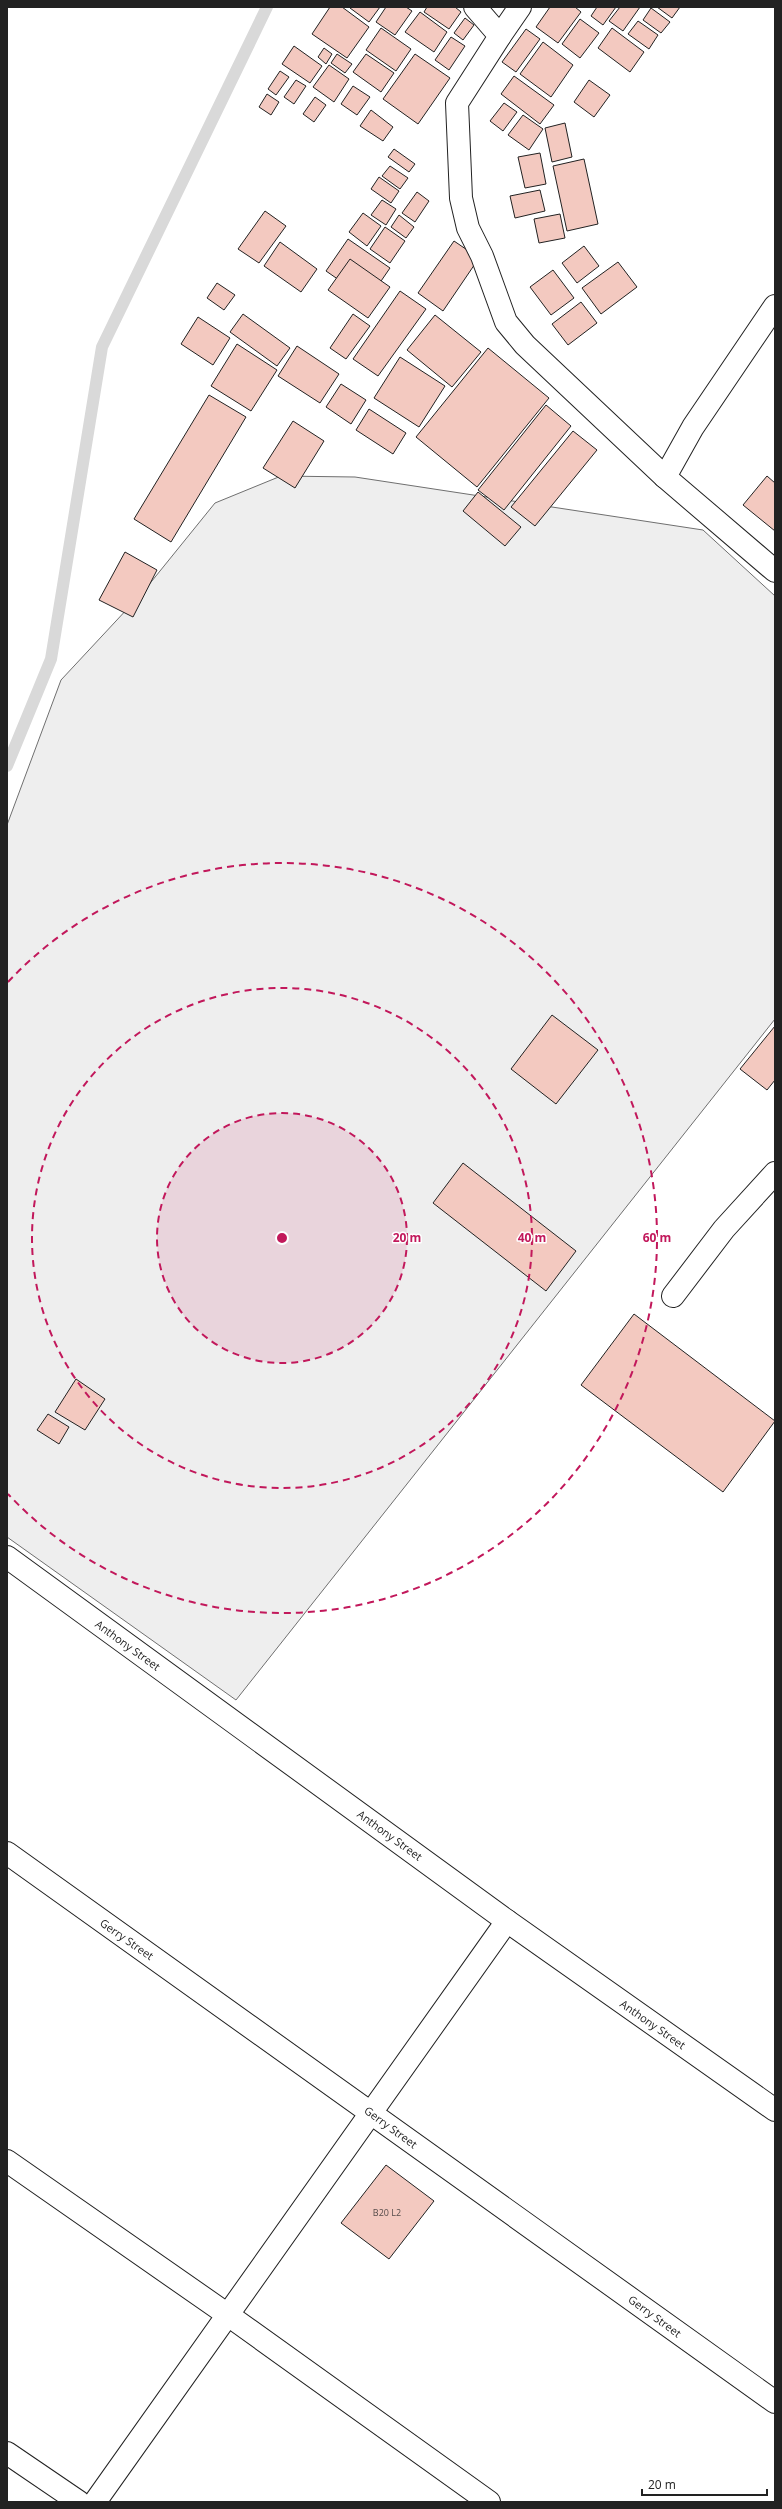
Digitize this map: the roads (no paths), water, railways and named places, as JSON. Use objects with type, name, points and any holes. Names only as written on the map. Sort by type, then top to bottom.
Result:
[{"type":"street","points":[[475,7],[500,36]]},
{"type":"street","points":[[520,7],[457,103],[461,198],[468,228],[482,256],[506,322],[525,345],[665,477],[775,571]]},
{"type":"street","points":[[665,477],[693,427],[775,306]]},
{"type":"street","points":[[674,1296],[724,1229],[775,1173]]},
{"type":"street","name":"Anthony Street","points":[[7,1557],[507,1920],[775,2110]]},
{"type":"street","name":"Gerry Street","points":[[7,1853],[775,2402]]},
{"type":"street","points":[[96,2502],[507,1920]]},
{"type":"street","points":[[7,2161],[228,2315],[489,2502]]},
{"type":"street","points":[[7,2453],[79,2502]]},
{"type":"waterway","points":[[7,766],[51,659],[102,347],[267,7]]}]
